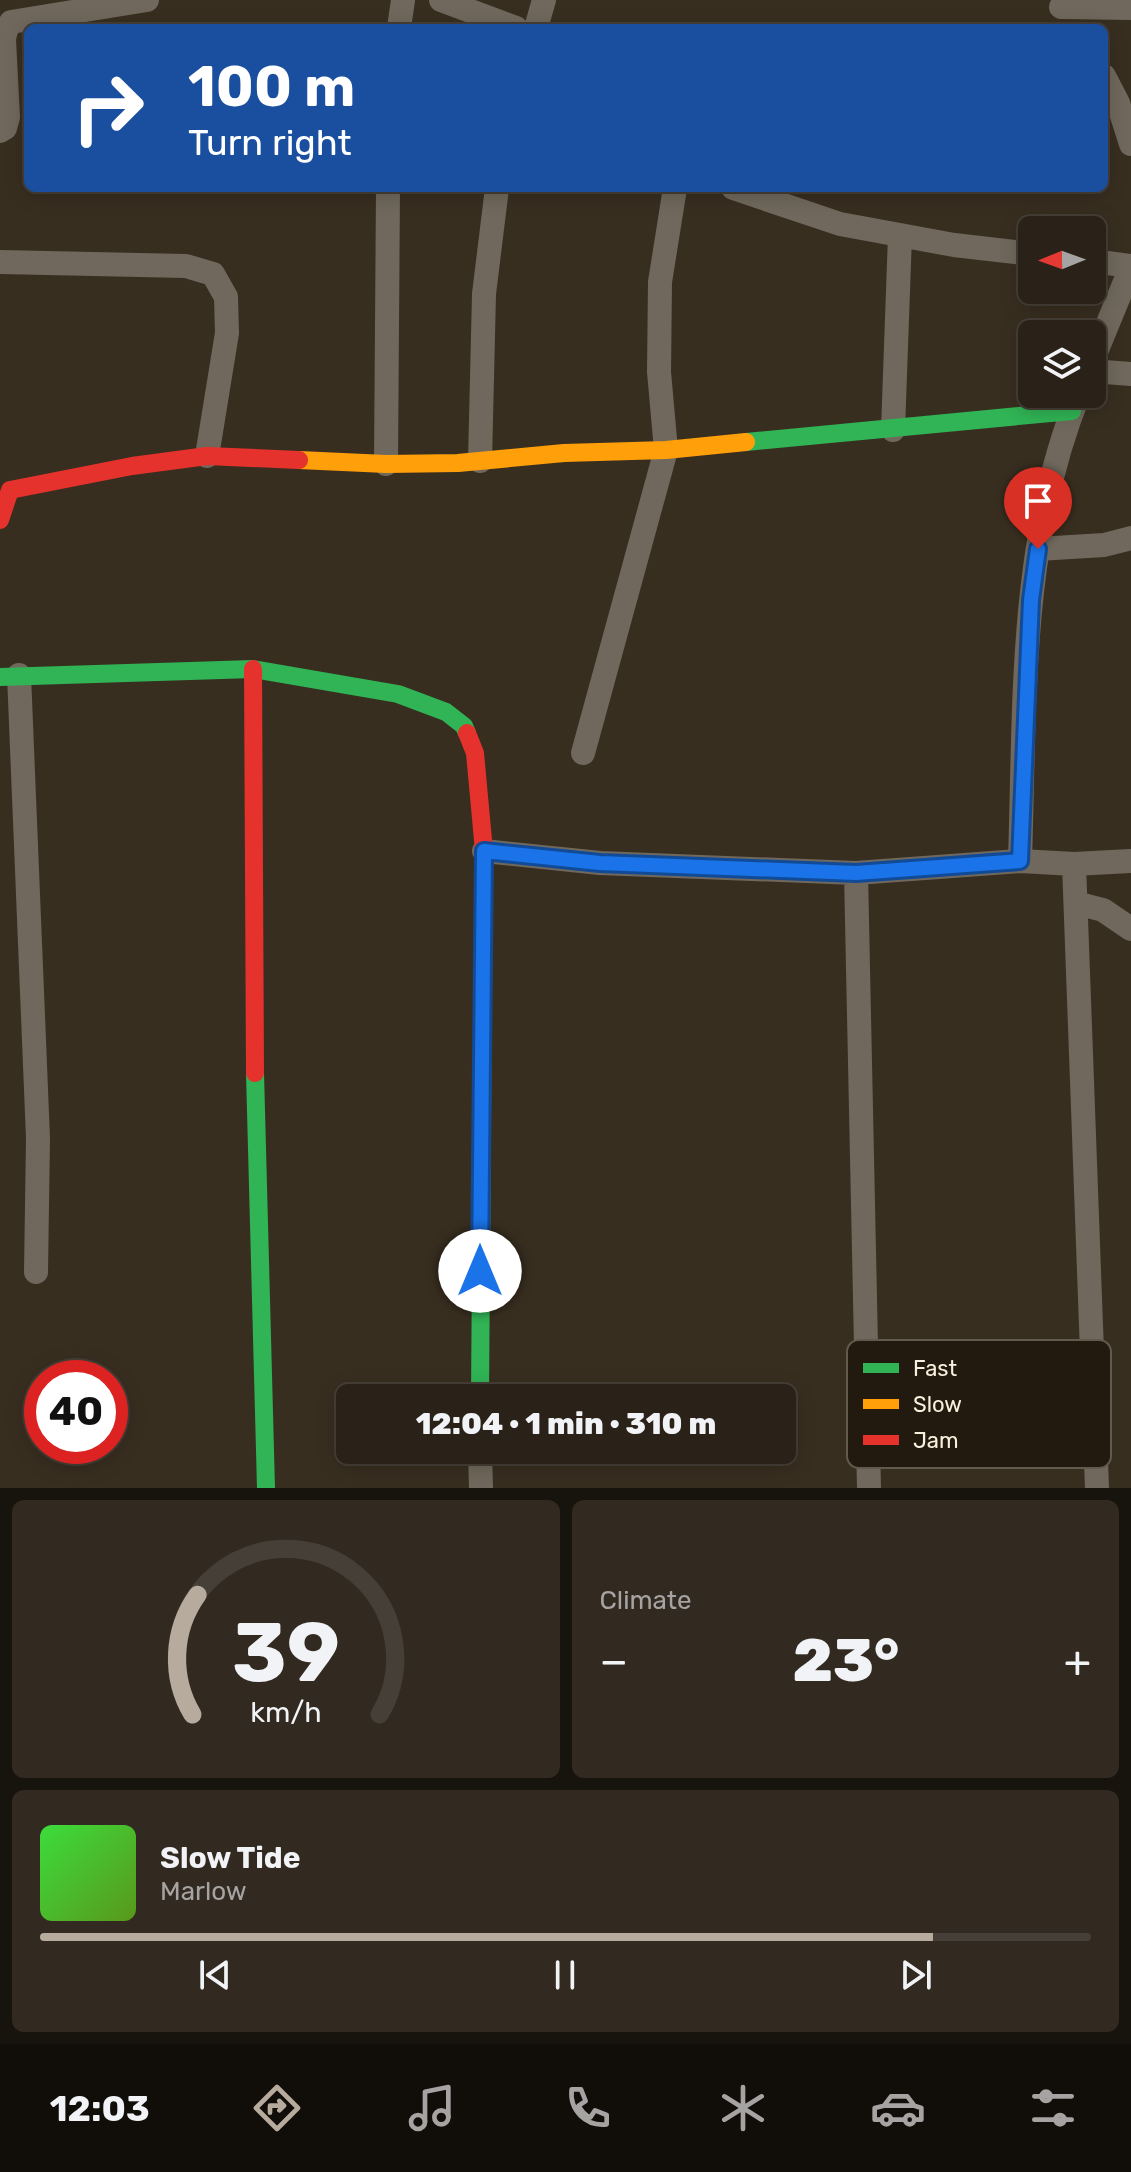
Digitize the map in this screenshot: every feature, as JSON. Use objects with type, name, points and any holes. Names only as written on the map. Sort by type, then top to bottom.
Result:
[{"type":"street","points":[[0,131],[5,128],[8,117],[4,39],[11,22],[147,0]]},
{"type":"street","points":[[400,24],[403,0]]},
{"type":"street","points":[[441,0],[505,24]]},
{"type":"street","points":[[537,24],[544,0]]},
{"type":"street","points":[[1058,4],[1131,8]]},
{"type":"street","points":[[1058,4],[1074,24]]},
{"type":"street","points":[[1108,84],[1118,103],[1131,144]]},
{"type":"street","points":[[386,464],[388,192]]},
{"type":"street","points":[[480,461],[484,294],[497,192]]},
{"type":"street","points":[[583,753],[666,450],[659,372],[660,282],[674,192]]},
{"type":"street","points":[[745,192],[840,224],[954,245],[1018,252]]},
{"type":"street","points":[[893,430],[900,235]]},
{"type":"street","points":[[0,262],[186,266],[213,274],[226,297],[227,333],[207,456]]},
{"type":"street","points":[[1106,263],[1131,266],[1106,328]]},
{"type":"street","points":[[1106,372],[1131,374]]},
{"type":"street","points":[[0,520],[5,486],[207,456],[386,464],[480,461],[564,453],[666,450],[893,430],[1042,408]]},
{"type":"street","points":[[1020,861],[1031,600],[1043,512],[1074,408]]},
{"type":"street","points":[[1038,549],[1104,545],[1131,538]]},
{"type":"street","points":[[253,669],[255,1084],[266,1488]]},
{"type":"street","points":[[36,1272],[38,1138],[9,676],[253,669],[398,694],[446,712],[464,726],[475,753],[484,851],[480,1384]]},
{"type":"street","points":[[484,851],[600,863],[856,873],[1020,861],[1074,864],[1131,861]]},
{"type":"street","points":[[1074,864],[1092,1340]]},
{"type":"street","points":[[856,873],[866,1340]]},
{"type":"street","points":[[1076,903],[1103,910],[1131,929]]},
{"type":"street","points":[[480,1464],[481,1488]]},
{"type":"street","points":[[869,1468],[869,1488]]},
{"type":"street","points":[[1096,1468],[1097,1488]]},
{"type":"traffic: fast","points":[[746,442],[1072,411]]},
{"type":"traffic: fast","points":[[0,677],[253,669],[398,694],[446,712],[464,726],[467,733]]},
{"type":"traffic: fast","points":[[480,1384],[483,992]]},
{"type":"traffic: fast","points":[[255,1073],[266,1488]]},
{"type":"traffic: slow","points":[[299,460],[458,463],[746,442]]},
{"type":"traffic: jam","points":[[0,520],[10,490],[132,466],[207,456],[299,460]]},
{"type":"traffic: jam","points":[[253,669],[255,1073]]},
{"type":"traffic: jam","points":[[467,733],[475,753],[484,851],[483,992]]},
{"type":"route","points":[[480,1271],[484,851],[600,863],[856,873],[1020,861],[1031,600],[1038,549]]}]
